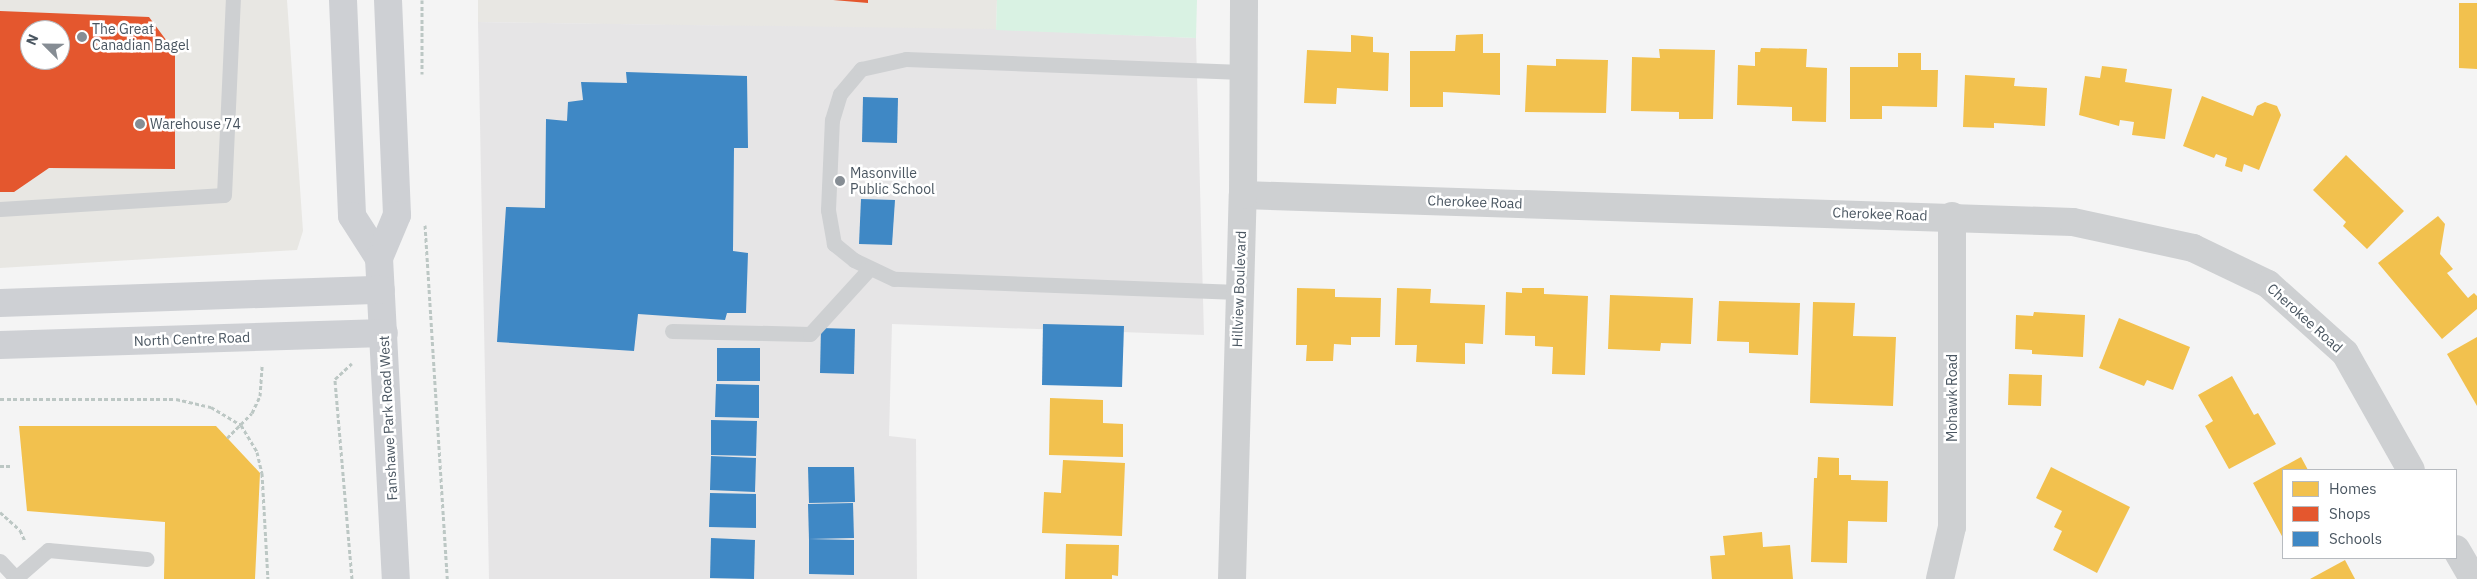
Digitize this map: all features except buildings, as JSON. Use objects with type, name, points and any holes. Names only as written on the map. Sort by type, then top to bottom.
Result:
[{"type":"main road","name":"Fanshawe Park Road West","points":[[343,0],[352,216],[379,258]]},
{"type":"main road","name":"Fanshawe Park Road West","points":[[388,0],[397,215],[379,258],[396,579]]},
{"type":"main road","points":[[0,303],[381,290]]},
{"type":"main road","name":"North Centre Road","points":[[0,345],[384,333]]},
{"type":"street","name":"Hillview Boulevard","points":[[1232,579],[1238,292],[1243,195],[1242,72],[1244,0]]},
{"type":"street","name":"Cherokee Road","points":[[1243,195],[1952,216],[2074,222],[2193,248],[2268,284],[2345,353],[2410,469]]},
{"type":"street","name":"Mohawk Road","points":[[1940,579],[1952,527],[1952,216]]},
{"type":"street","points":[[2457,551],[2473,579]]},
{"type":"lane","points":[[0,209],[224,195],[233,0]]},
{"type":"lane","points":[[1238,292],[894,280],[870,268],[834,244],[828,210],[832,120],[840,94],[862,69],[906,59],[1242,72]]},
{"type":"lane","points":[[672,330],[810,334],[870,268]]},
{"type":"lane","points":[[0,561],[17,578],[48,550],[147,560]]},
{"type":"path","points":[[422,0],[422,77]]},
{"type":"path","points":[[425,223],[447,579]]},
{"type":"path","points":[[352,579],[335,379],[384,333]]},
{"type":"path","points":[[227,438],[252,414],[260,396],[262,365]]},
{"type":"path","points":[[0,399],[176,398],[211,407],[241,425],[257,452],[262,473],[268,579]]},
{"type":"path","points":[[0,466],[12,466]]},
{"type":"path","points":[[0,512],[20,530],[26,542]]},
{"type":"shaded area","points":[[0,0],[287,0],[303,231],[297,250],[0,268]]},
{"type":"shaded area","points":[[478,0],[997,0],[996,30],[478,22]]},
{"type":"shaded area","name":"Masonville Public School","points":[[478,22],[992,29],[1196,38],[1204,335],[892,324],[889,436],[916,439],[917,579],[489,579]]},
{"type":"green space","points":[[997,0],[1197,0],[1196,38],[996,30]]},
{"type":"place","name":"The Great Canadian Bagel","points":[[82,37]]},
{"type":"place","name":"Warehouse 74","points":[[140,124]]},
{"type":"place","name":"Masonville Public School","points":[[840,181]]}]
